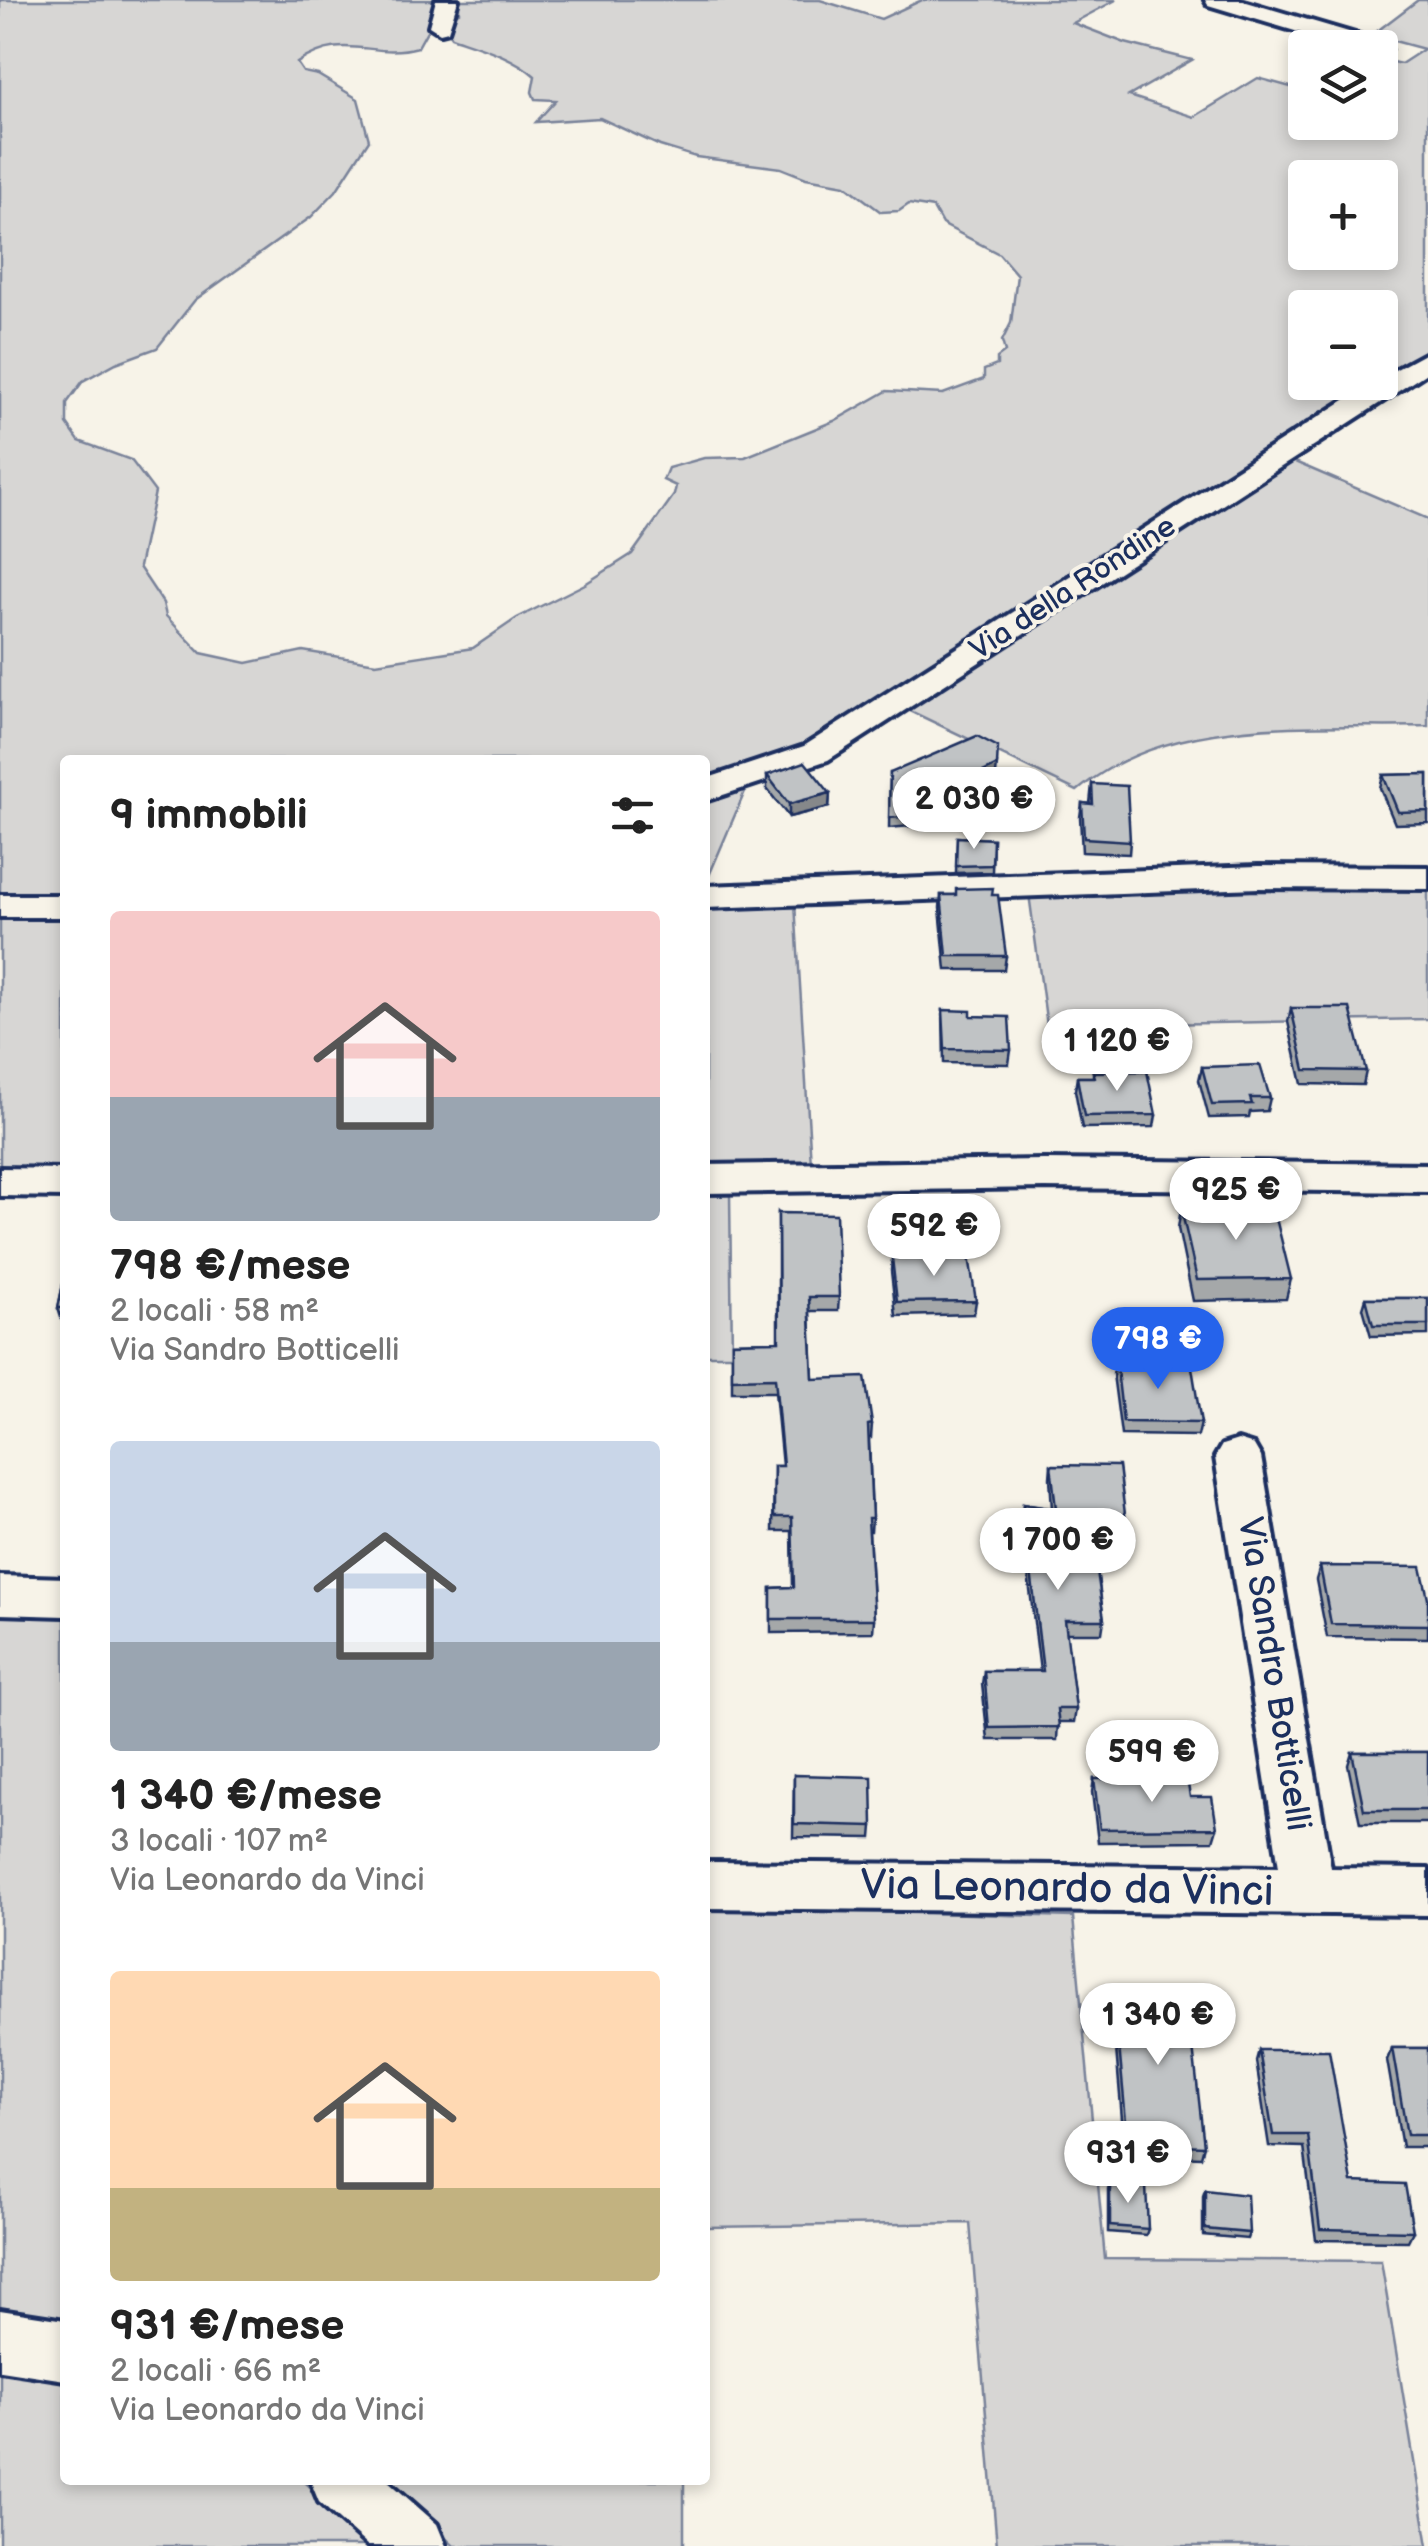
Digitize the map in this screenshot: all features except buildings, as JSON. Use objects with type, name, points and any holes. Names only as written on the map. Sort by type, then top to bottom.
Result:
[{"type":"street","points":[[440,26],[447,0]]},
{"type":"street","points":[[1216,0],[1318,30]]},
{"type":"street","name":"Via della Rondine","points":[[710,789],[816,753],[1428,360]]},
{"type":"street","points":[[710,897],[1238,878],[1428,878]]},
{"type":"street","points":[[0,906],[60,906]]},
{"type":"street","points":[[710,1179],[1045,1174],[1428,1178]]},
{"type":"street","points":[[0,1182],[60,1183]]},
{"type":"street","name":"Via Sandro Botticelli","points":[[1238,1458],[1309,1891]]},
{"type":"street","points":[[0,1595],[60,1598]]},
{"type":"street","name":"Via Leonardo da Vinci","points":[[710,1885],[1428,1892]]},
{"type":"street","points":[[0,2340],[60,2349]]},
{"type":"street","points":[[347,2485],[416,2546]]},
{"type":"shaded area","points":[[0,0],[440,0],[418,47],[330,48],[297,63],[303,72],[318,75],[358,99],[369,140],[336,191],[311,217],[195,300],[157,348],[83,381],[67,403],[67,424],[79,441],[131,460],[155,492],[139,567],[163,603],[166,616],[201,653],[247,663],[303,651],[376,663],[473,648],[517,618],[585,584],[632,554],[674,495],[676,486],[663,480],[668,468],[704,458],[745,457],[834,421],[887,391],[943,394],[984,379],[984,370],[997,365],[997,358],[1005,352],[1002,341],[1011,323],[1017,275],[999,254],[942,224],[933,208],[909,204],[899,211],[881,212],[845,185],[806,178],[781,168],[696,157],[660,146],[600,118],[536,122],[556,100],[535,99],[535,76],[517,63],[451,37],[446,30],[451,15],[459,12],[459,0],[820,0],[881,19],[922,0],[1116,0],[1073,23],[1125,43],[1192,60],[1129,96],[1194,117],[1258,78],[1288,86],[1288,140],[1398,140],[1398,63],[1424,49],[1398,42],[1398,30],[1379,30],[1418,0],[1428,0],[1428,354],[1398,373],[1398,290],[1288,290],[1288,400],[1356,400],[811,747],[710,781],[710,755],[60,755],[60,900],[0,901]]},
{"type":"shaded area","points":[[1288,459],[1428,519],[1428,726],[1291,727],[1199,737],[1155,748],[1114,766],[1077,791],[904,708]]},
{"type":"shaded area","points":[[746,789],[710,873],[710,800]]},
{"type":"shaded area","points":[[1428,886],[1428,1019],[1047,1026],[1029,894]]},
{"type":"shaded area","points":[[795,903],[811,1165],[710,1165],[710,908]]},
{"type":"shaded area","points":[[60,917],[60,1174],[0,1172],[0,919]]},
{"type":"shaded area","points":[[710,1195],[730,1195],[732,1355],[710,1355]]},
{"type":"shaded area","points":[[60,1612],[60,2321],[0,2314],[0,1613]]},
{"type":"shaded area","points":[[710,1906],[1073,1917],[1105,2259],[1381,2261],[1428,2546],[997,2546],[970,2223],[710,2227]]},
{"type":"shaded area","points":[[0,2361],[60,2367],[60,2485],[307,2485],[371,2546],[0,2546]]},
{"type":"shaded area","points":[[390,2485],[684,2485],[684,2546],[454,2546]]}]
